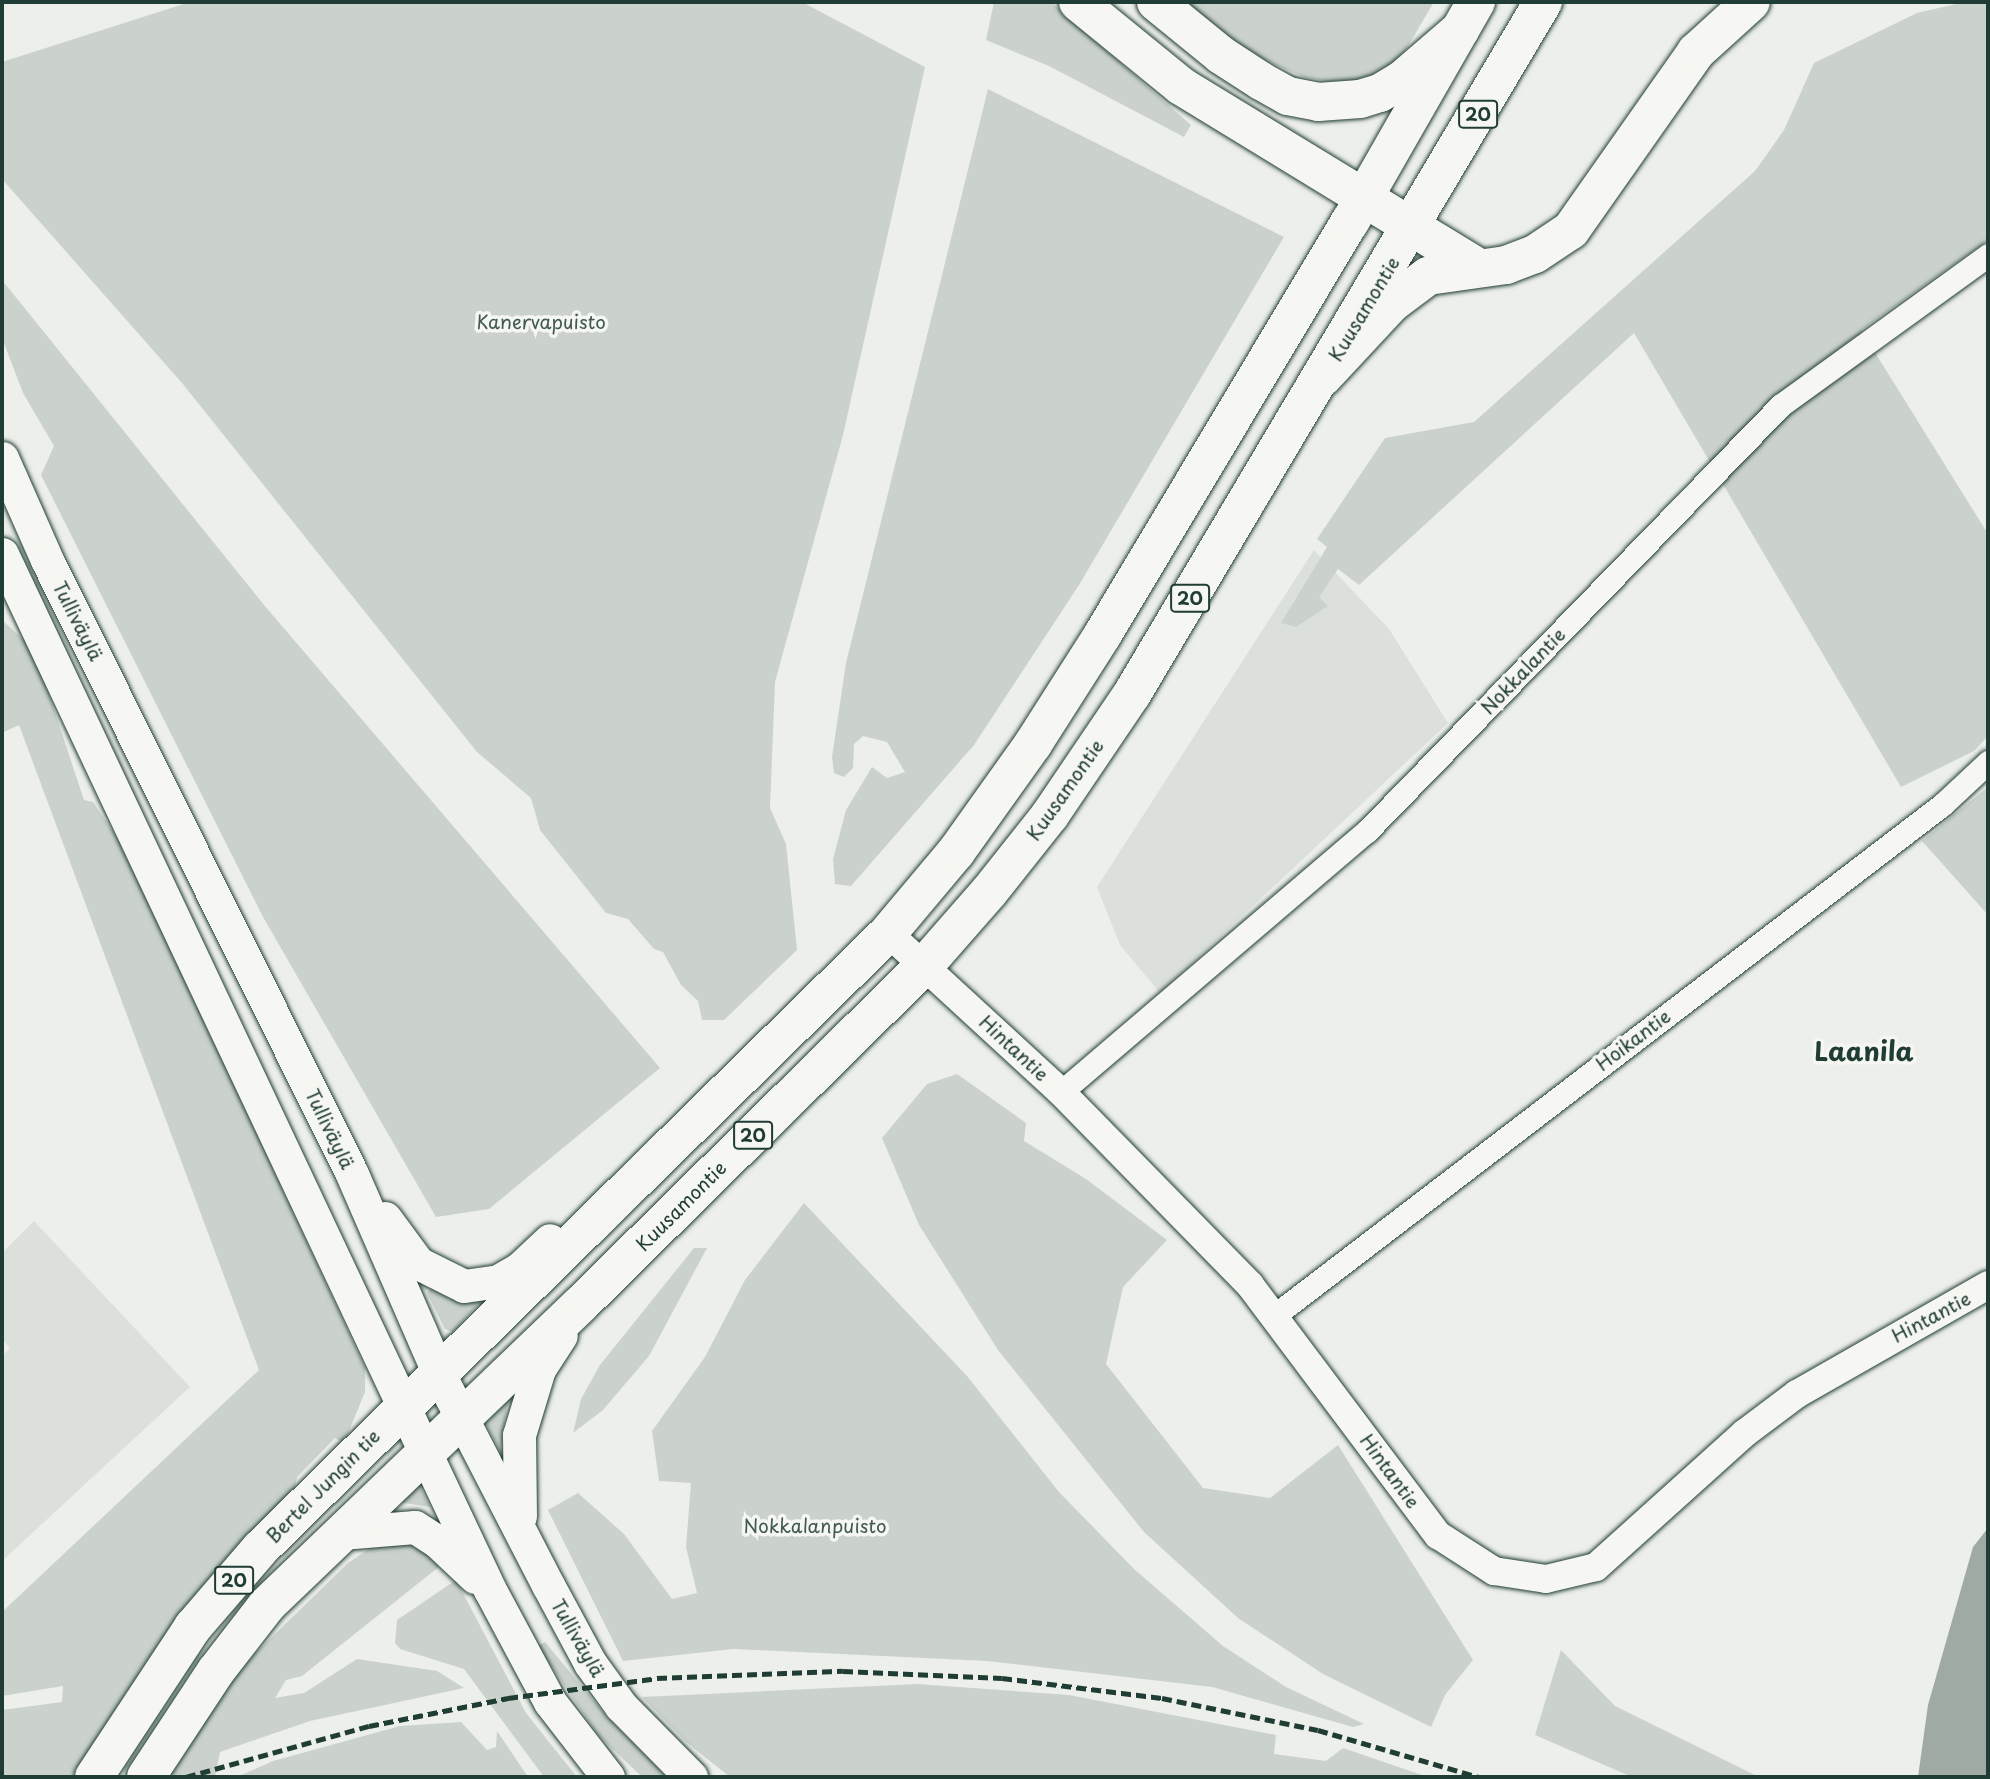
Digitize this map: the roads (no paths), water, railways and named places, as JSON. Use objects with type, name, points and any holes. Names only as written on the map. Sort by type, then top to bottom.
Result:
[{"type":"highway","points":[[1078,2],[1181,86],[1332,176],[1358,209],[1412,227],[1476,266]]},
{"type":"highway","points":[[1156,2],[1261,81],[1288,96],[1318,102],[1360,100],[1380,93],[1402,80],[1468,16]]},
{"type":"highway","name":"Kuusamontie","points":[[426,1454],[925,965],[1049,815],[1110,727],[1324,377],[1543,2]]},
{"type":"highway","points":[[1324,377],[1413,285],[1442,271],[1522,259],[1571,230],[1696,52],[1751,2]]},
{"type":"highway","name":"20","points":[[439,1374],[888,933],[956,852],[1033,744],[1358,209],[1468,16]]},
{"type":"highway","name":"Bertel Jungin tie","points":[[94,1777],[194,1627],[260,1549],[439,1374]]},
{"type":"highway","name":"20","points":[[146,1777],[216,1671],[267,1605],[426,1454]]},
{"type":"main road","name":"Tulliväylä","points":[[2,458],[37,538],[352,1174],[439,1374],[462,1420],[522,1529],[590,1663],[621,1706],[691,1777]]},
{"type":"main road","name":"Tulliväylä","points":[[2,557],[490,1590],[550,1702],[608,1777]]},
{"type":"main road","points":[[352,1174],[418,1263],[464,1286],[498,1281],[519,1269],[622,1173],[712,1108]]},
{"type":"main road","points":[[522,1529],[516,1456],[523,1414],[539,1369],[580,1305]]},
{"type":"main road","points":[[341,1533],[415,1528],[438,1542],[490,1590]]},
{"type":"street","name":"Nokkalantie","points":[[1061,1092],[1367,831],[1782,405],[1988,255]]},
{"type":"street","points":[[2,557],[37,538]]},
{"type":"street","name":"Hoikantie","points":[[1275,1315],[1943,804],[1988,762]]},
{"type":"street","name":"Hintantie","points":[[888,933],[1061,1092],[1275,1315],[1438,1535],[1474,1562],[1494,1571],[1546,1579],[1595,1567],[1725,1451],[1797,1394],[1988,1285]]},
{"type":"railway","points":[[186,1777],[369,1726],[508,1698],[657,1678],[843,1671],[1002,1678],[1162,1698],[1318,1730],[1479,1777]]},
{"type":"district","name":"Laanila","points":[[1864,1051]]},
{"type":"park label","name":"Kanervapuisto","points":[[541,322]]},
{"type":"park label","name":"Nokkalanpuisto","points":[[815,1526]]}]
